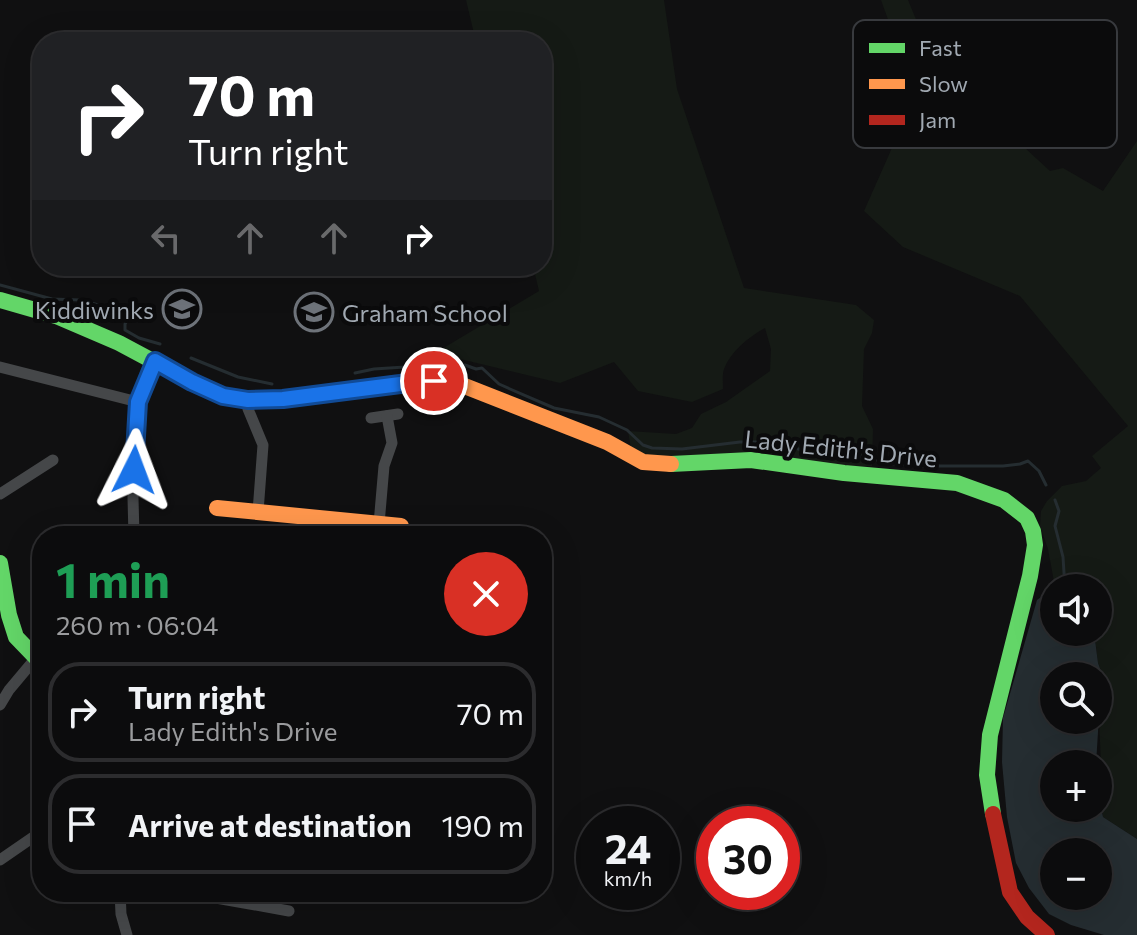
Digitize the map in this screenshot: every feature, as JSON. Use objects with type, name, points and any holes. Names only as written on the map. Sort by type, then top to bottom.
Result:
[{"type":"street","name":"Lady Edith's Drive","points":[[0,300],[56,316],[223,396],[248,400],[283,399],[416,382],[448,383],[484,393],[607,442],[643,462],[678,465],[751,460],[782,463],[844,473],[957,483],[1004,500],[1027,518],[1035,545],[990,735],[989,797],[1010,892],[1027,917],[1047,935]]},
{"type":"street","points":[[134,526],[138,402],[155,361]]},
{"type":"street","points":[[0,367],[138,402]]},
{"type":"street","points":[[248,400],[248,409],[263,445],[258,512]]},
{"type":"street","points":[[371,418],[392,415],[392,443],[384,466],[379,524]]},
{"type":"street","points":[[0,494],[53,459]]},
{"type":"street","points":[[217,508],[401,526]]},
{"type":"street","points":[[0,563],[16,637],[32,655]]},
{"type":"street","points":[[0,705],[9,690],[32,668]]},
{"type":"street","points":[[0,860],[32,838]]},
{"type":"street","points":[[120,902],[127,935]]},
{"type":"street","points":[[242,902],[290,910]]},
{"type":"shaded area","points":[[466,0],[664,0],[677,89],[744,288],[856,305],[874,320],[864,349],[862,406],[873,429],[872,466],[807,464],[765,452],[681,460],[641,454],[631,449],[628,431],[676,434],[692,428],[701,414],[726,402],[770,371],[771,349],[765,328],[731,356],[723,371],[723,389],[692,402],[638,391],[614,362],[560,383],[435,353],[539,291],[535,276],[552,276],[552,32],[474,32]]},
{"type":"shaded area","points":[[881,0],[908,0],[916,20],[888,20]]},
{"type":"shaded area","points":[[1137,141],[1137,839],[1111,822],[1112,750],[1100,750],[1100,734],[1112,734],[1112,662],[1098,662],[1096,646],[1112,646],[1112,574],[1053,574],[1040,526],[1041,511],[1047,501],[1062,486],[1086,481],[1101,468],[1092,456],[1128,426],[1020,296],[903,247],[864,211],[892,148],[1025,148],[1050,171],[1063,168],[1103,191]]},
{"type":"shaded area","points":[[1040,598],[1040,646],[1096,646],[1098,662],[1040,662],[1040,734],[1098,734],[1097,750],[1040,750],[1040,822],[1111,822],[1137,839],[1137,935],[1104,935],[1071,925],[1046,910],[1112,910],[1112,838],[1040,838],[1040,902],[1029,888],[1016,863],[1007,817],[1002,762],[1003,718]]},
{"type":"waterway","points":[[0,285],[52,299],[80,300],[128,313],[130,316],[125,330],[160,344]]},
{"type":"waterway","points":[[191,358],[238,377],[272,384]]},
{"type":"waterway","points":[[419,369],[465,365],[482,368],[499,384],[554,408],[599,417],[627,430],[643,445],[652,448],[682,449],[740,442],[772,442],[825,456],[851,459],[866,455],[883,463],[921,466],[1003,466],[1028,461],[1039,471],[1046,485]]},
{"type":"waterway","points":[[355,373],[405,367]]},
{"type":"waterway","points":[[1055,500],[1059,511],[1055,526],[1064,574]]},
{"type":"traffic: fast","points":[[0,300],[56,316],[119,343],[223,396],[248,400],[283,399],[360,389]]},
{"type":"traffic: fast","points":[[671,464],[751,460],[844,473],[957,483],[1004,500],[1027,518],[1035,545],[1030,576],[990,735],[987,775],[993,814]]},
{"type":"traffic: fast","points":[[0,563],[16,637],[32,654]]},
{"type":"traffic: slow","points":[[360,389],[434,381],[462,385],[607,442],[643,462],[671,464]]},
{"type":"traffic: slow","points":[[217,508],[401,526]]},
{"type":"traffic: jam","points":[[993,814],[1010,892],[1027,917],[1047,935]]},
{"type":"place","name":"Kiddiwinks","points":[[182,309]]},
{"type":"place","name":"Graham School","points":[[314,312]]},
{"type":"route","points":[[134,470],[138,402],[155,361],[223,396],[248,400],[283,399],[434,381]]}]
